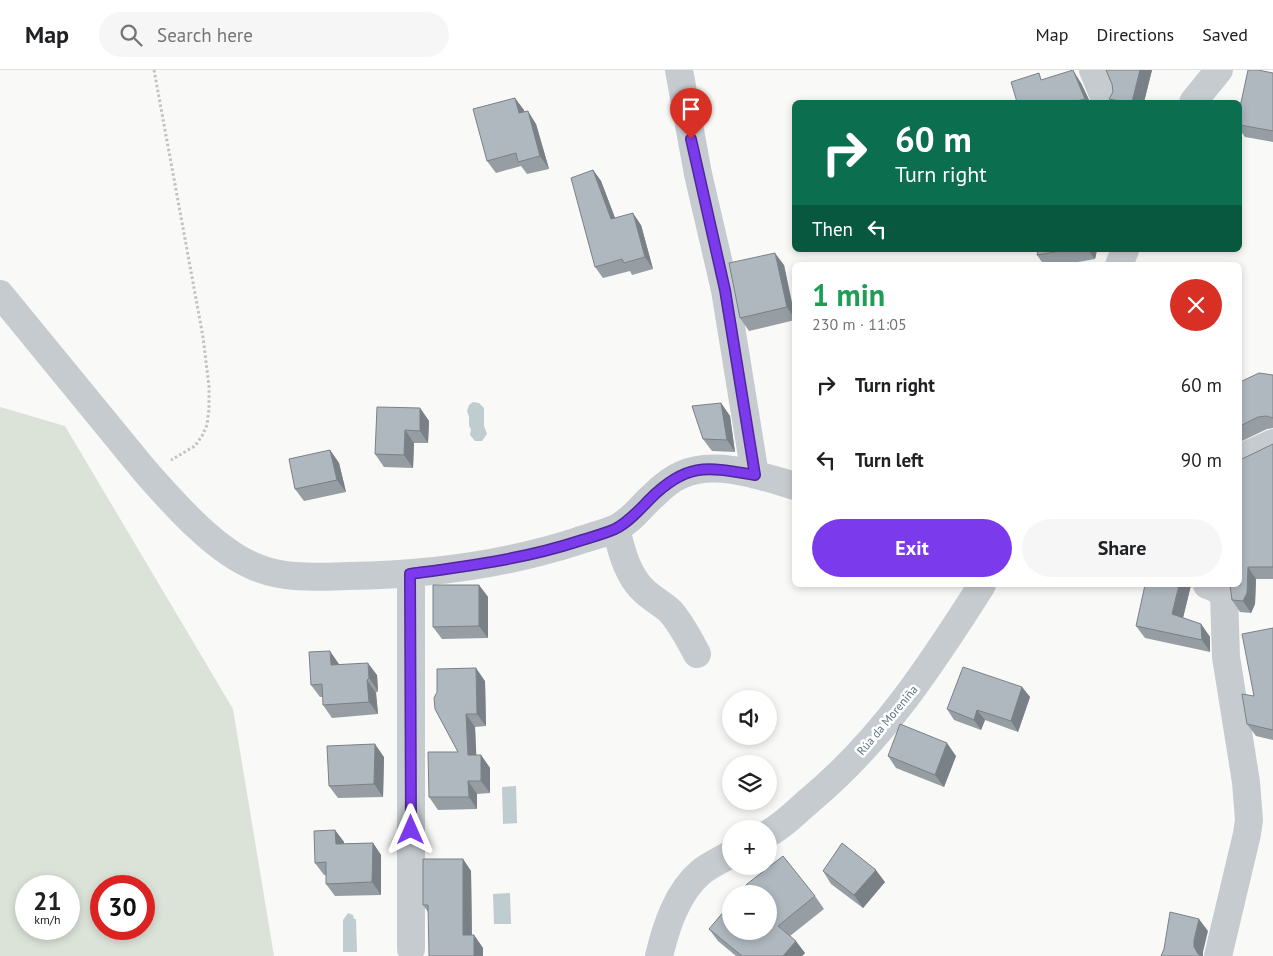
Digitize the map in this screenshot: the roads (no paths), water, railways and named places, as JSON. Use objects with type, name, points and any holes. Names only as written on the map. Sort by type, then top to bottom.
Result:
[{"type":"street","points":[[679,70],[698,174],[725,290],[755,475]]},
{"type":"street","points":[[1093,70],[1105,100]]},
{"type":"street","points":[[1195,100],[1219,70]]},
{"type":"street","points":[[0,294],[146,472],[168,496],[221,548],[239,560],[259,569],[285,575],[311,577],[410,574],[474,566],[525,556],[616,529],[680,475],[697,470],[713,468],[755,475],[792,485]]},
{"type":"street","points":[[1242,457],[1273,444]]},
{"type":"street","points":[[616,529],[626,565],[637,584],[648,596],[669,610],[687,634],[696,654]]},
{"type":"street","points":[[410,574],[411,949]]},
{"type":"street","name":"Rúa da Moreniña","points":[[777,827],[827,786],[874,739],[909,696],[981,587]]},
{"type":"street","points":[[1218,956],[1249,820],[1246,782],[1226,657],[1219,588]]},
{"type":"street","points":[[659,956],[663,938],[682,894],[701,872],[722,859]]}]
